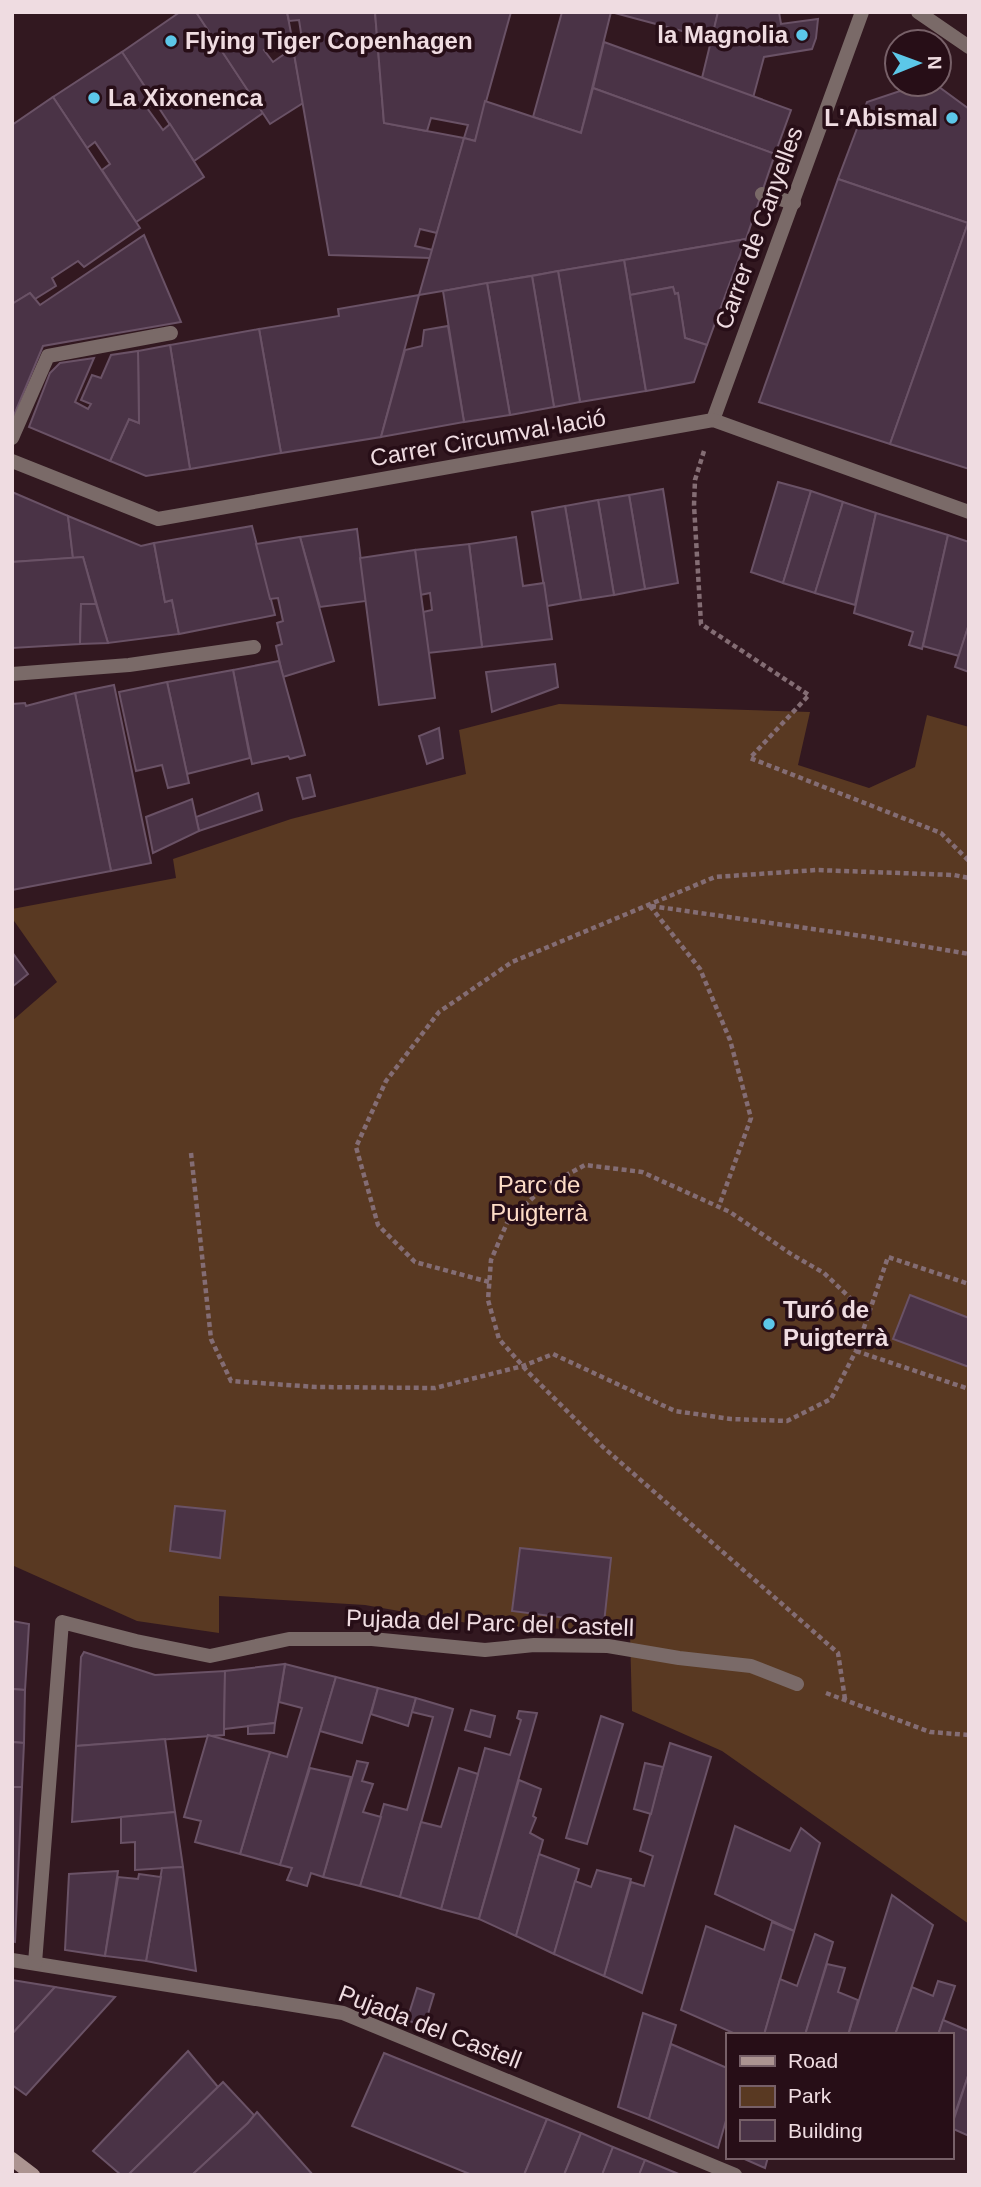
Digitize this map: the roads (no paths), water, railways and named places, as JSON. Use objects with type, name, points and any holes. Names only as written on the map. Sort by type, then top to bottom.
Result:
[{"type":"main road","points":[[12,2159],[33,2175]]},
{"type":"street","name":"Carrer de Canyelles","points":[[713,420],[862,12]]},
{"type":"street","points":[[918,12],[969,47]]},
{"type":"street","points":[[762,194],[793,203]]},
{"type":"street","points":[[12,438],[48,356],[171,333]]},
{"type":"street","name":"Carrer Circumval·lació","points":[[12,461],[158,519],[713,420],[969,512]]},
{"type":"street","points":[[12,674],[129,665],[254,647]]},
{"type":"street","name":"Pujada del Parc del Castell","points":[[35,1963],[62,1622],[210,1656],[289,1639],[372,1639],[485,1650],[534,1645],[608,1646],[751,1666],[797,1684]]},
{"type":"street","name":"Pujada del Castell","points":[[12,1960],[343,2013],[735,2175]]},
{"type":"place","name":"la Magnolia","points":[[802,35]]},
{"type":"place","name":"Flying Tiger Copenhagen","points":[[171,41]]},
{"type":"place","name":"La Xixonenca","points":[[94,98]]},
{"type":"place","name":"L'Abismal","points":[[952,118]]},
{"type":"place","name":"Turó de Puigterrà","points":[[769,1324]]},
{"type":"park label","name":"Parc de Puigterrà","points":[[539,1199]]}]
